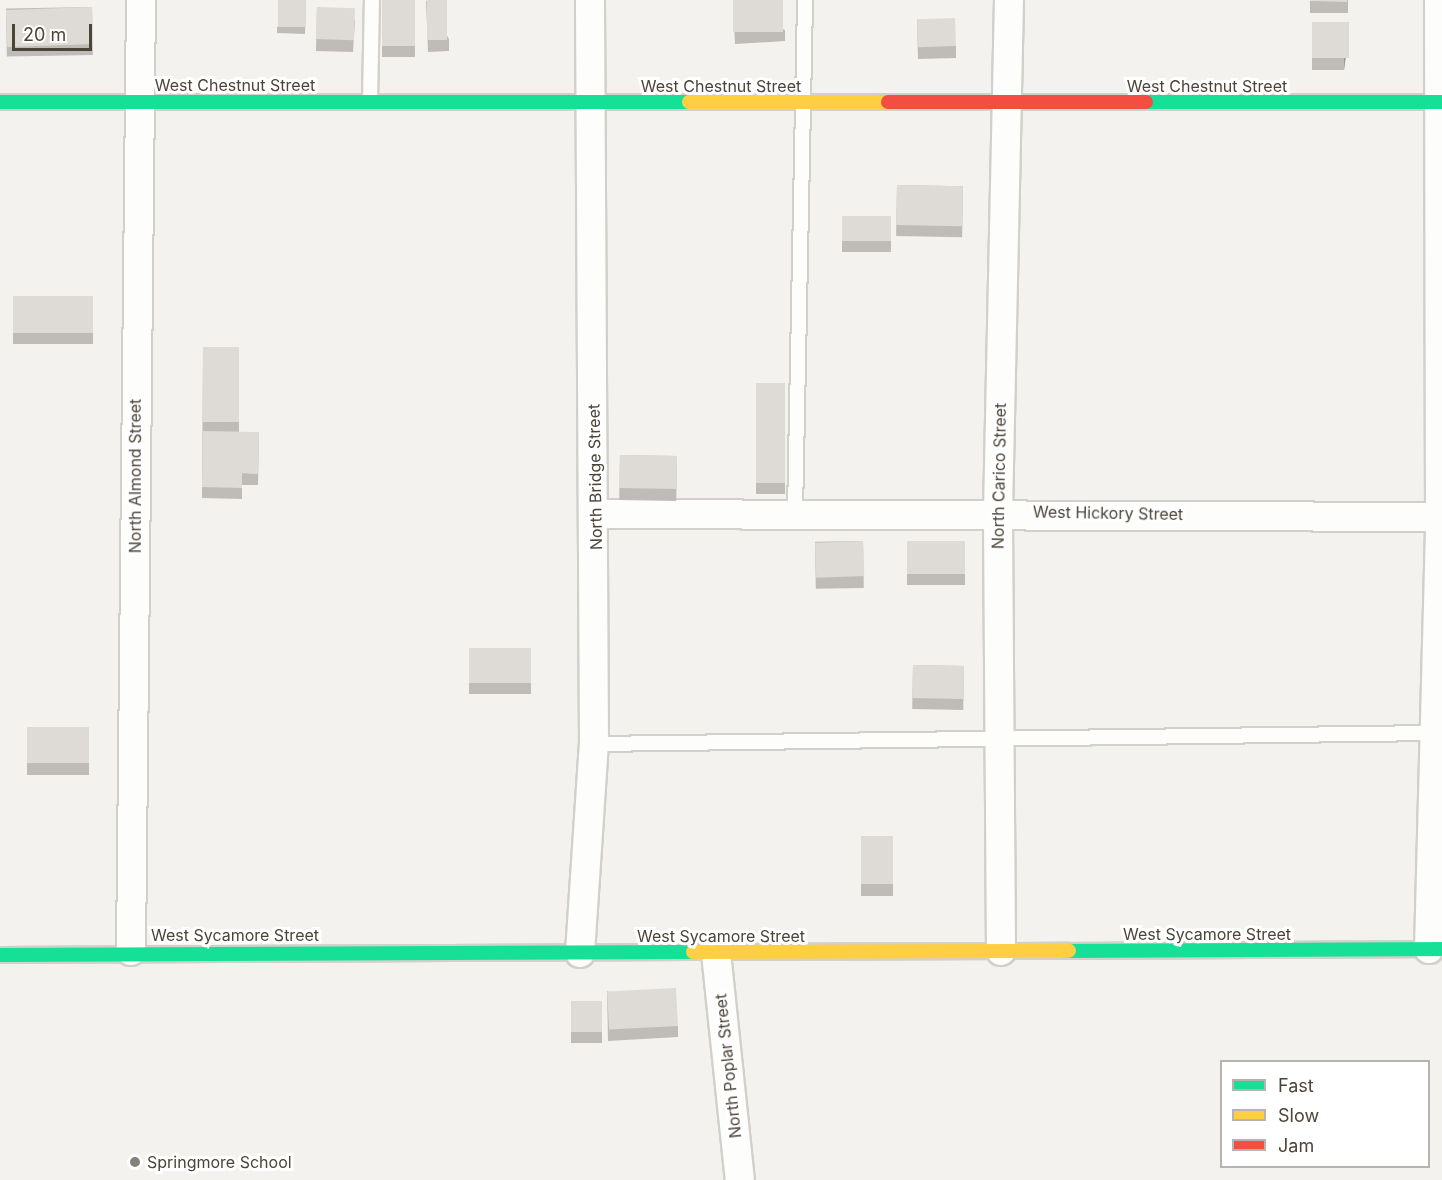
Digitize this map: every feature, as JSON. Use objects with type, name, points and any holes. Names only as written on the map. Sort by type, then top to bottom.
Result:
[{"type":"street","name":"North Almond Street","points":[[131,951],[138,101],[141,0]]},
{"type":"street","name":"North Bridge Street","points":[[580,953],[594,744],[596,514],[589,102],[590,0]]},
{"type":"street","name":"North Carico Street","points":[[1001,951],[998,512],[1009,0]]},
{"type":"street","points":[[1435,949],[1434,733],[1440,517],[1441,102],[1439,0]]},
{"type":"street","name":"West Chestnut Street","points":[[0,102],[1441,102]]},
{"type":"street","name":"West Hickory Street","points":[[596,514],[998,512],[1440,517]]},
{"type":"street","name":"West Sycamore Street","points":[[0,955],[131,951],[716,953],[1435,949]]},
{"type":"street","name":"North Poplar Street","points":[[716,953],[740,1180]]},
{"type":"lane","points":[[370,101],[372,0]]},
{"type":"lane","points":[[795,513],[801,103],[805,0]]},
{"type":"lane","points":[[594,744],[999,736],[1434,733]]},
{"type":"building","points":[[278,0],[306,0],[306,27],[278,27]]},
{"type":"building","points":[[382,0],[415,0],[415,46],[382,46]]},
{"type":"building","points":[[427,0],[447,0],[447,40],[427,40]]},
{"type":"building","points":[[733,0],[783,0],[783,32],[733,32]]},
{"type":"building","points":[[1347,0],[1347,2],[1310,1]]},
{"type":"building","points":[[92,7],[93,44],[7,47],[6,10]]},
{"type":"building","points":[[317,7],[355,8],[354,40],[316,39]]},
{"type":"building","points":[[955,18],[956,46],[918,47],[917,19]]},
{"type":"building","points":[[1312,22],[1349,22],[1349,58],[1312,58]]},
{"type":"building","points":[[897,185],[963,186],[962,226],[896,225]]},
{"type":"building","points":[[842,216],[891,216],[891,241],[842,241]]},
{"type":"building","points":[[13,296],[93,296],[93,333],[13,333]]},
{"type":"building","points":[[203,347],[239,347],[239,422],[203,422]]},
{"type":"building","points":[[756,383],[785,383],[785,483],[756,483]]},
{"type":"building","points":[[203,431],[259,432],[258,474],[242,473],[242,488],[202,487]]},
{"type":"building","points":[[620,455],[677,456],[676,489],[619,488]]},
{"type":"building","points":[[863,541],[864,576],[816,578],[815,543]]},
{"type":"building","points":[[907,541],[965,541],[965,574],[907,574]]},
{"type":"building","points":[[469,648],[531,648],[531,683],[469,683]]},
{"type":"building","points":[[913,665],[964,666],[963,699],[912,698]]},
{"type":"building","points":[[27,727],[89,727],[89,763],[27,763]]},
{"type":"building","points":[[861,836],[893,836],[893,884],[861,884]]},
{"type":"building","points":[[676,988],[678,1026],[609,1030],[607,992]]},
{"type":"building","points":[[571,1001],[602,1001],[602,1032],[571,1032]]},
{"type":"traffic: fast","points":[[0,102],[689,102]]},
{"type":"traffic: fast","points":[[1146,102],[1442,102]]},
{"type":"traffic: fast","points":[[1069,951],[1442,949]]},
{"type":"traffic: fast","points":[[0,955],[693,952]]},
{"type":"traffic: slow","points":[[689,102],[888,102]]},
{"type":"traffic: slow","points":[[693,952],[1069,951]]},
{"type":"traffic: jam","points":[[888,102],[1146,102]]},
{"type":"place","name":"Springmore School","points":[[135,1162]]}]
